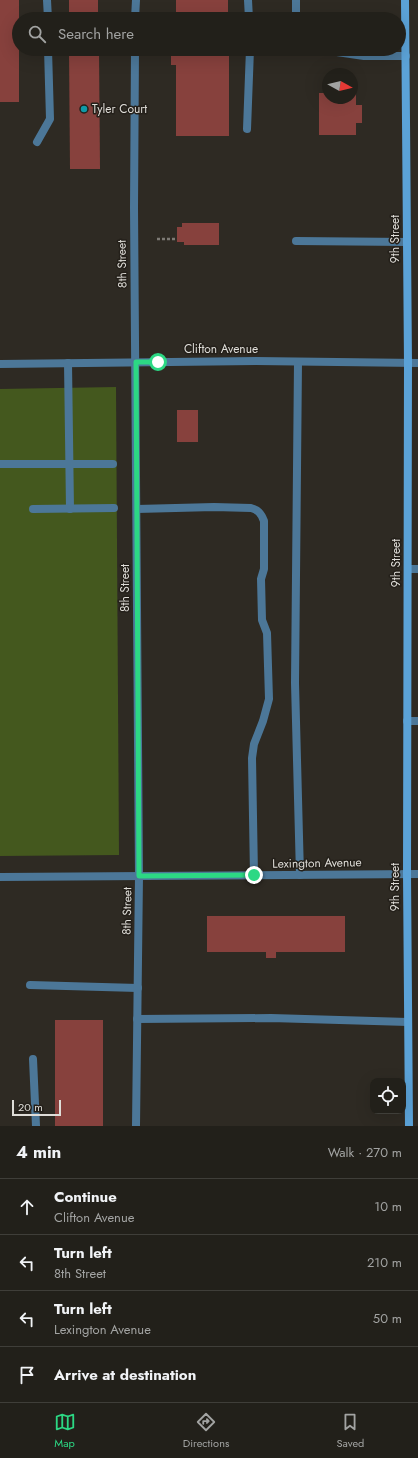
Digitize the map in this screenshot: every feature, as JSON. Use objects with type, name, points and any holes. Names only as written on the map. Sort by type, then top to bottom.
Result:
[{"type":"main road","name":"9th Street","points":[[406,0],[408,363],[407,874],[409,1126]]},
{"type":"street","points":[[47,0],[48,12]]},
{"type":"street","points":[[135,12],[136,0]]},
{"type":"street","points":[[248,0],[249,12]]},
{"type":"street","points":[[296,0],[296,12]]},
{"type":"street","points":[[37,142],[50,119],[48,56]]},
{"type":"street","name":"8th Street","points":[[135,56],[134,207],[139,876],[136,1126]]},
{"type":"street","points":[[247,129],[250,56]]},
{"type":"street","points":[[364,56],[406,56]]},
{"type":"street","points":[[296,241],[407,242]]},
{"type":"street","points":[[298,362],[295,683],[300,875]]},
{"type":"street","name":"Clifton Avenue","points":[[0,364],[298,362],[418,364]]},
{"type":"street","points":[[68,363],[70,509]]},
{"type":"street","points":[[0,464],[113,464]]},
{"type":"street","points":[[136,510],[214,507],[251,508],[257,510],[261,514],[264,521],[264,569],[261,579],[262,620],[267,633],[268,699],[267,708],[254,744],[252,758],[254,875]]},
{"type":"street","points":[[33,509],[114,508]]},
{"type":"street","points":[[408,568],[418,568]]},
{"type":"street","points":[[408,721],[418,721]]},
{"type":"street","name":"Lexington Avenue","points":[[0,877],[418,874]]},
{"type":"street","points":[[30,985],[138,988]]},
{"type":"street","points":[[138,1019],[271,1018],[408,1022]]},
{"type":"street","points":[[33,1059],[36,1126]]},
{"type":"path","points":[[157,239],[177,239]]},
{"type":"green space","points":[[116,387],[119,855],[0,856],[0,389]]},
{"type":"building","points":[[0,0],[19,0],[19,12],[12,12],[12,56],[19,56],[19,102],[0,102]]},
{"type":"building","points":[[69,0],[98,0],[98,12],[69,12]]},
{"type":"building","points":[[176,0],[228,0],[228,12],[176,12]]},
{"type":"building","name":"Tyler Court","points":[[69,56],[99,56],[100,169],[70,169]]},
{"type":"building","points":[[171,56],[229,56],[229,136],[176,136],[176,65],[171,65]]},
{"type":"building","points":[[319,93],[322,93],[322,104],[362,105],[362,123],[356,123],[356,135],[319,135]]},
{"type":"building","points":[[182,223],[219,223],[219,245],[184,245],[184,242],[177,242],[177,227],[182,227]]},
{"type":"building","points":[[177,410],[198,410],[198,442],[177,442]]},
{"type":"building","points":[[207,916],[345,916],[345,952],[276,952],[276,958],[266,958],[266,952],[207,952]]},
{"type":"building","points":[[55,1020],[103,1020],[103,1126],[55,1126]]},
{"type":"place","name":"Tyler Court","points":[[84,109]]},
{"type":"route","points":[[158,362],[136,362],[139,876],[254,875]]}]
